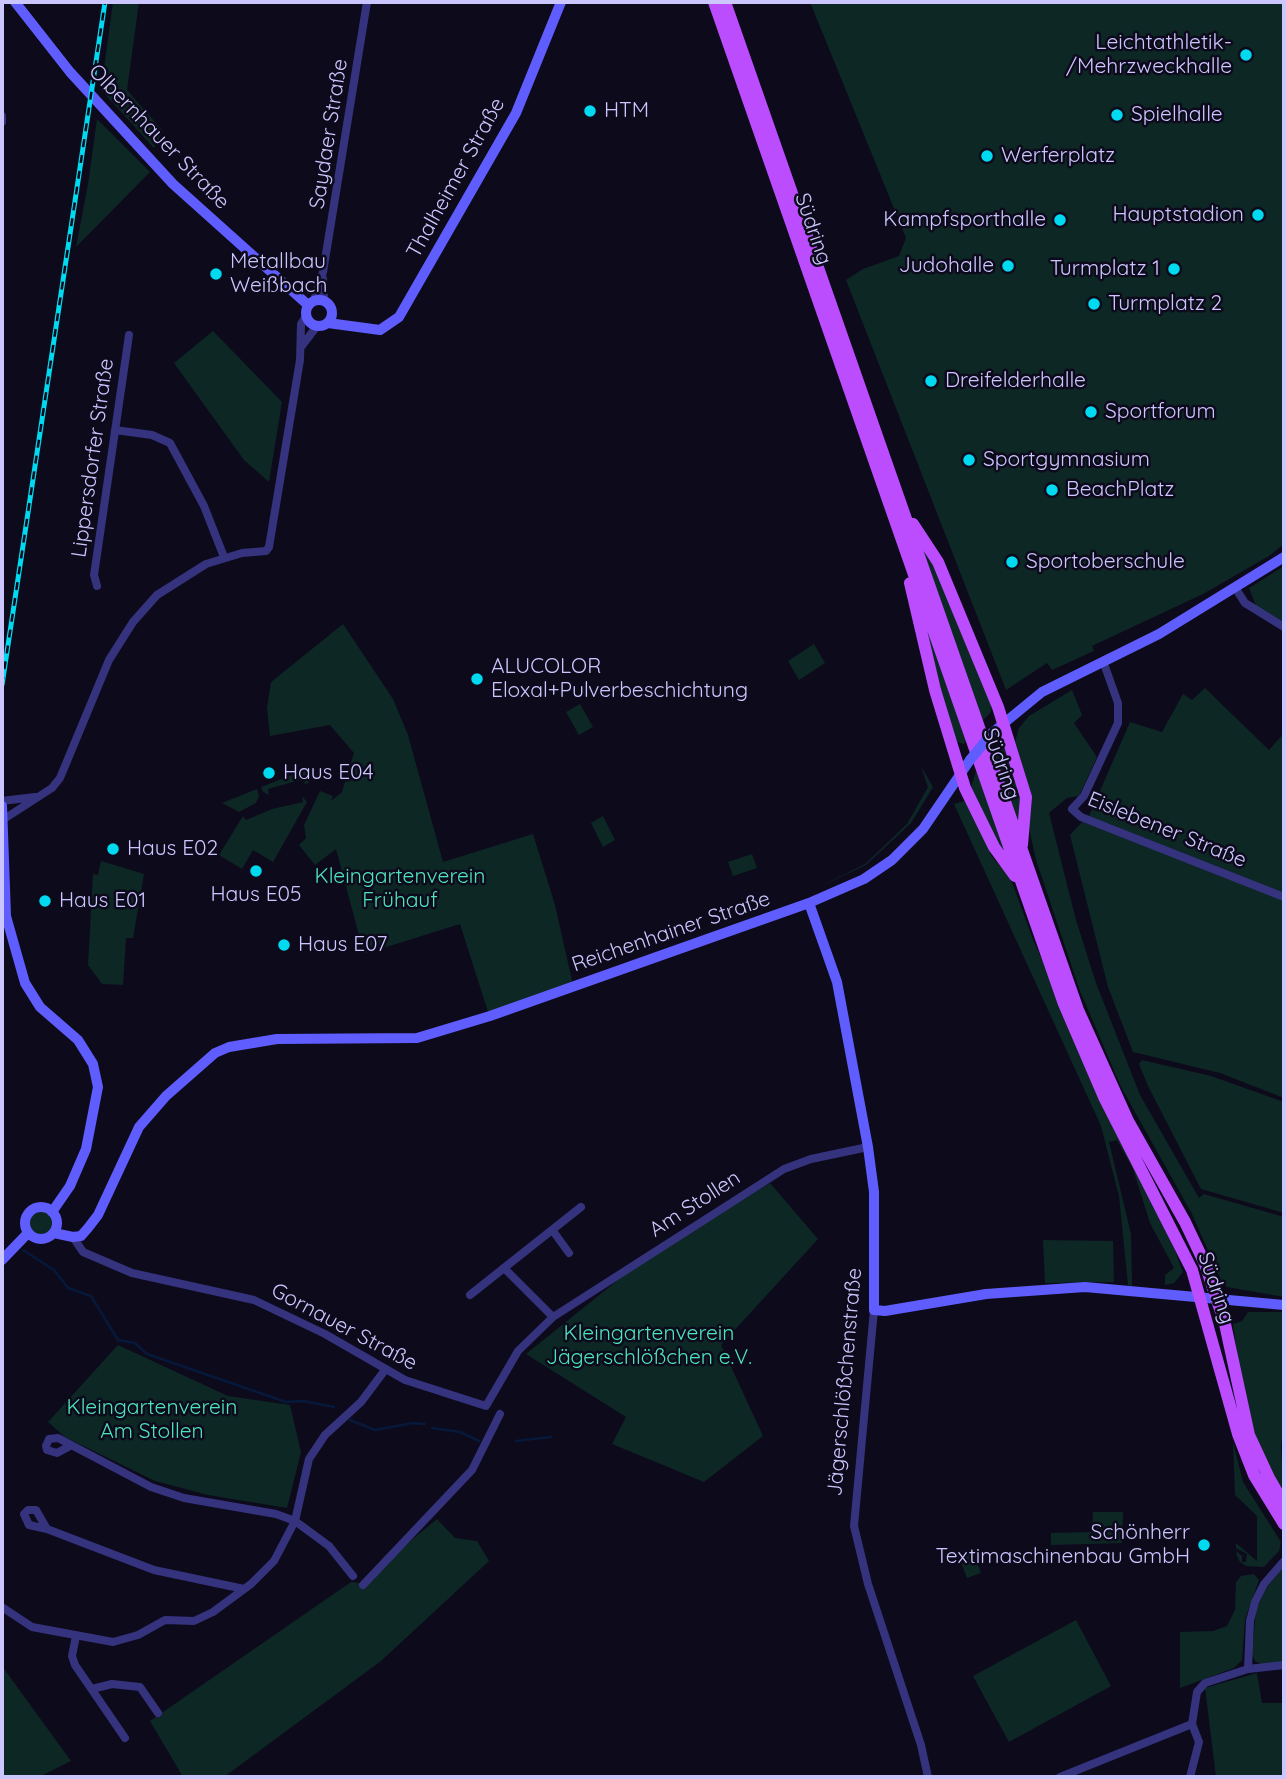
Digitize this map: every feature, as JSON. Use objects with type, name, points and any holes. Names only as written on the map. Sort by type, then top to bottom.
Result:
[{"type":"main road","name":"Olbernhauer Straße","points":[[15,2],[70,72],[173,184],[313,304]]},
{"type":"main road","name":"Thalheimer Straße","points":[[317,326],[330,319],[380,330],[399,317],[516,113],[561,2]]},
{"type":"main road","name":"Südring","points":[[717,4],[903,509],[1090,1040],[1128,1121],[1193,1237],[1217,1297],[1250,1435],[1264,1470],[1284,1504]]},
{"type":"main road","name":"Südring","points":[[717,4],[1024,888],[1091,1070],[1183,1250],[1201,1296],[1245,1453],[1264,1494],[1284,1524]]},
{"type":"main road","points":[[317,326],[313,304],[330,306],[330,319]]},
{"type":"main road","points":[[903,509],[938,562],[1003,724],[1026,797],[1023,853]]},
{"type":"main road","points":[[905,548],[913,597],[935,690],[962,771],[965,788],[994,847],[1024,888]]},
{"type":"main road","name":"Reichenhainer Straße","points":[[73,1237],[80,1236],[98,1215],[125,1151],[143,1121],[204,1061],[229,1046],[277,1039],[417,1038],[490,1016],[809,903],[864,879],[892,860],[923,829],[962,771],[992,733],[1042,692],[1159,634],[1284,557]]},
{"type":"main road","points":[[2,803],[6,916],[25,983],[40,1007],[78,1040],[93,1063],[98,1087],[86,1149],[69,1186],[52,1212]]},
{"type":"main road","name":"Jägerschlößchenstraße","points":[[809,903],[837,982],[868,1147],[874,1192],[874,1310]]},
{"type":"main road","points":[[54,1233],[57,1222],[52,1212],[40,1207],[30,1211],[25,1224],[28,1233],[40,1239],[54,1233],[73,1237]]},
{"type":"main road","points":[[2,1260],[28,1233]]},
{"type":"main road","points":[[874,1310],[885,1311],[995,1293],[1085,1287],[1284,1305]]},
{"type":"street","name":"Saydaer Straße","points":[[224,557],[266,551],[269,547],[301,347],[301,324],[313,304],[323,272],[367,2]]},
{"type":"street","points":[[2,116],[2,122]]},
{"type":"street","name":"Saydaer Straße","points":[[301,347],[317,326]]},
{"type":"street","name":"Lippersdorfer Straße","points":[[97,586],[94,575],[129,335]]},
{"type":"street","points":[[4,819],[52,788],[61,778],[109,660],[133,622],[157,595],[189,572],[224,557],[198,494],[170,443],[152,435],[115,430]]},
{"type":"street","points":[[1236,589],[1245,603],[1284,626]]},
{"type":"street","name":"Eislebener Straße","points":[[1103,661],[1118,703],[1118,723],[1084,796],[1072,809],[1081,817],[1284,897]]},
{"type":"street","points":[[2,803],[38,797]]},
{"type":"street","name":"Am Stollen","points":[[486,1406],[518,1351],[553,1317],[784,1169],[811,1158],[868,1147]]},
{"type":"street","points":[[470,1295],[581,1207]]},
{"type":"street","points":[[553,1231],[569,1253]]},
{"type":"street","name":"Gornauer Straße","points":[[73,1237],[83,1252],[144,1278],[231,1293],[280,1311],[385,1370],[436,1392],[486,1406]]},
{"type":"street","points":[[504,1268],[553,1317]]},
{"type":"street","name":"Jägerschlößchenstraße","points":[[874,1310],[855,1493],[855,1529],[868,1584],[928,1777]]},
{"type":"street","points":[[2,1607],[32,1627],[76,1636],[123,1641],[164,1620],[194,1621],[244,1589],[274,1561],[295,1521],[309,1459],[325,1435],[361,1402],[385,1370]]},
{"type":"street","points":[[363,1585],[472,1470],[500,1414]]},
{"type":"street","points":[[70,1446],[162,1490],[295,1521],[329,1546],[353,1576]]},
{"type":"street","points":[[47,1529],[154,1570],[244,1589]]},
{"type":"street","points":[[1248,1669],[1250,1621],[1255,1602],[1264,1584],[1284,1561]]},
{"type":"street","points":[[76,1636],[72,1656],[125,1738]]},
{"type":"street","points":[[1190,1777],[1199,1742],[1192,1724],[1200,1687],[1248,1669],[1284,1665]]},
{"type":"street","points":[[92,1689],[111,1684],[140,1687],[158,1713]]},
{"type":"street","points":[[1060,1777],[1192,1724]]},
{"type":"green space","points":[[113,2],[139,2],[127,90],[163,131],[154,148],[101,90]]},
{"type":"green space","name":"Sportforum","points":[[810,2],[1284,2],[1284,544],[1269,556],[1203,594],[1092,646],[1094,651],[1052,670],[1047,663],[1006,690],[846,280],[863,269],[899,256],[906,238]]},
{"type":"green space","points":[[97,119],[150,172],[76,247],[88,184]]},
{"type":"green space","points":[[213,331],[282,402],[269,482],[244,460],[174,363]]},
{"type":"green space","points":[[919,538],[928,549],[992,703],[991,712],[982,721]]},
{"type":"green space","points":[[1284,566],[1284,622],[1256,606],[1249,588]]},
{"type":"green space","points":[[919,600],[967,739],[964,744],[957,742],[941,703]]},
{"type":"green space","name":"Kleingartenverein Frühauf","points":[[343,624],[393,699],[408,735],[443,862],[533,834],[555,905],[573,985],[489,1015],[460,924],[364,954],[336,849],[315,865],[299,845],[306,838],[304,825],[320,791],[333,796],[331,801],[342,792],[354,753],[330,725],[270,736],[267,708],[271,682]]},
{"type":"green space","points":[[814,644],[825,663],[799,680],[788,661]]},
{"type":"green space","points":[[1205,688],[1269,750],[1284,733],[1284,893],[1089,816],[1130,722],[1162,732],[1183,694],[1192,700]]},
{"type":"green space","points":[[1072,690],[1082,715],[1074,723],[1097,757],[1079,796],[1067,798],[1049,813],[1076,920],[1096,983],[1140,1095],[1199,1198],[1204,1194],[1284,1217],[1284,1297],[1227,1287],[1221,1280],[1192,1214],[1121,1087],[1080,991],[1036,860],[1029,828],[1031,794],[1015,742],[1019,728],[1029,716]]},
{"type":"green space","points":[[580,704],[593,727],[579,735],[566,712]]},
{"type":"green space","points":[[997,746],[1005,750],[1022,795],[1021,832],[992,752]]},
{"type":"green space","points":[[921,766],[933,787],[911,823],[866,865],[817,888],[865,864],[907,824],[928,787]]},
{"type":"green space","points":[[305,770],[309,783],[305,784],[303,779],[268,789],[269,795],[263,792],[261,787]]},
{"type":"green space","points":[[976,771],[1010,859],[999,849],[971,787]]},
{"type":"green space","points":[[257,789],[259,796],[256,803],[239,812],[222,803]]},
{"type":"green space","points":[[302,796],[307,802],[273,862],[253,850],[242,869],[219,855],[243,816],[246,820],[272,809],[303,802]]},
{"type":"green space","points":[[964,801],[969,805],[992,857],[1010,877],[1034,942],[1176,1253],[1183,1272],[1174,1283],[1165,1285],[1165,1275],[1174,1268],[1150,1223],[1133,1169],[1117,1140],[1109,1142],[1131,1234],[1132,1286],[1128,1285],[1119,1196],[1101,1126],[954,804]]},
{"type":"green space","points":[[603,816],[615,840],[603,847],[591,823]]},
{"type":"green space","points":[[1082,822],[1171,854],[1284,900],[1284,1098],[1220,1073],[1133,1052],[1108,987],[1070,835]]},
{"type":"green space","points":[[752,854],[757,868],[733,876],[728,862]]},
{"type":"green space","points":[[101,861],[144,874],[133,938],[126,938],[123,985],[102,984],[88,965],[93,874],[98,875]]},
{"type":"green space","points":[[1142,1060],[1211,1076],[1284,1102],[1284,1213],[1201,1189],[1148,1086],[1139,1064]]},
{"type":"green space","name":"Kleingartenverein Jägerschlößchen e.V.","points":[[770,1183],[818,1239],[721,1345],[763,1436],[704,1482],[612,1444],[626,1417],[526,1354],[639,1263]]},
{"type":"green space","points":[[41,1207],[52,1212],[57,1223],[52,1234],[41,1239],[30,1234],[25,1223],[30,1212]]},
{"type":"green space","points":[[1043,1240],[1113,1241],[1114,1282],[1045,1283]]},
{"type":"green space","points":[[1248,1312],[1284,1312],[1284,1430],[1281,1445],[1284,1497],[1259,1449],[1242,1387],[1233,1324],[1242,1321]]},
{"type":"green space","name":"Kleingartenverein Am Stollen","points":[[118,1345],[228,1396],[290,1405],[301,1452],[287,1508],[208,1495],[155,1481],[65,1437],[48,1422]]},
{"type":"green space","points":[[1233,1442],[1243,1482],[1281,1542],[1279,1551],[1264,1567],[1246,1566],[1240,1562],[1237,1556],[1236,1551],[1242,1556],[1242,1562],[1246,1562],[1247,1554],[1236,1548],[1236,1543],[1257,1561],[1257,1516],[1235,1495]]},
{"type":"green space","points":[[1093,1512],[1123,1512],[1122,1543],[1051,1545],[1051,1533],[1092,1532]]},
{"type":"green space","points":[[437,1519],[455,1538],[477,1541],[489,1561],[381,1661],[224,1777],[183,1777],[150,1721],[351,1582],[360,1583]]},
{"type":"green space","points":[[973,1551],[981,1573],[967,1578],[959,1557]]},
{"type":"green space","points":[[1284,1567],[1284,1660],[1283,1663],[1261,1664],[1255,1661],[1252,1654],[1256,1610],[1267,1587]]},
{"type":"green space","points":[[1254,1574],[1259,1580],[1245,1619],[1242,1660],[1234,1668],[1180,1688],[1180,1632],[1213,1631],[1227,1626],[1235,1610],[1236,1582],[1241,1576]]},
{"type":"green space","points":[[1076,1620],[1111,1686],[1009,1742],[973,1676]]},
{"type":"green space","points":[[2,1666],[71,1761],[39,1777],[2,1777]]},
{"type":"green space","points":[[1257,1673],[1262,1703],[1284,1703],[1284,1777],[1216,1777],[1205,1688]]},
{"type":"waterway","points":[[23,1250],[54,1270],[68,1288],[91,1296],[118,1340],[135,1343],[147,1354],[286,1402],[303,1401],[334,1407]]},
{"type":"waterway","points":[[350,1420],[375,1430],[413,1423],[425,1424]]},
{"type":"waterway","points":[[432,1428],[460,1432],[479,1441]]},
{"type":"waterway","points":[[516,1441],[551,1437]]},
{"type":"railway","points":[[2,685],[105,2]]},
{"type":"place","name":"Leichtathletik- /Mehrzweckhalle","points":[[1246,55]]},
{"type":"place","name":"HTM","points":[[590,111]]},
{"type":"place","name":"Spielhalle","points":[[1117,115]]},
{"type":"place","name":"Werferplatz","points":[[987,156]]},
{"type":"place","name":"Hauptstadion","points":[[1258,215]]},
{"type":"place","name":"Kampfsporthalle","points":[[1060,220]]},
{"type":"place","name":"Judohalle","points":[[1008,266]]},
{"type":"place","name":"Turmplatz 1","points":[[1174,269]]},
{"type":"place","name":"Metallbau Weißbach","points":[[216,274]]},
{"type":"place","name":"Turmplatz 2","points":[[1094,304]]},
{"type":"place","name":"Dreifelderhalle","points":[[931,381]]},
{"type":"place","name":"Sportforum","points":[[1091,412]]},
{"type":"place","name":"Sportgymnasium","points":[[969,460]]},
{"type":"place","name":"BeachPlatz","points":[[1052,490]]},
{"type":"place","name":"Sportoberschule","points":[[1012,562]]},
{"type":"place","name":"ALUCOLOR Eloxal+Pulverbeschichtung","points":[[477,679]]},
{"type":"place","name":"Haus E04","points":[[269,773]]},
{"type":"place","name":"Haus E02","points":[[113,849]]},
{"type":"place","name":"Haus E05","points":[[256,871]]},
{"type":"place","name":"Haus E01","points":[[45,901]]},
{"type":"place","name":"Haus E07","points":[[284,945]]},
{"type":"place","name":"Schönherr Textimaschinenbau GmbH","points":[[1204,1545]]}]
